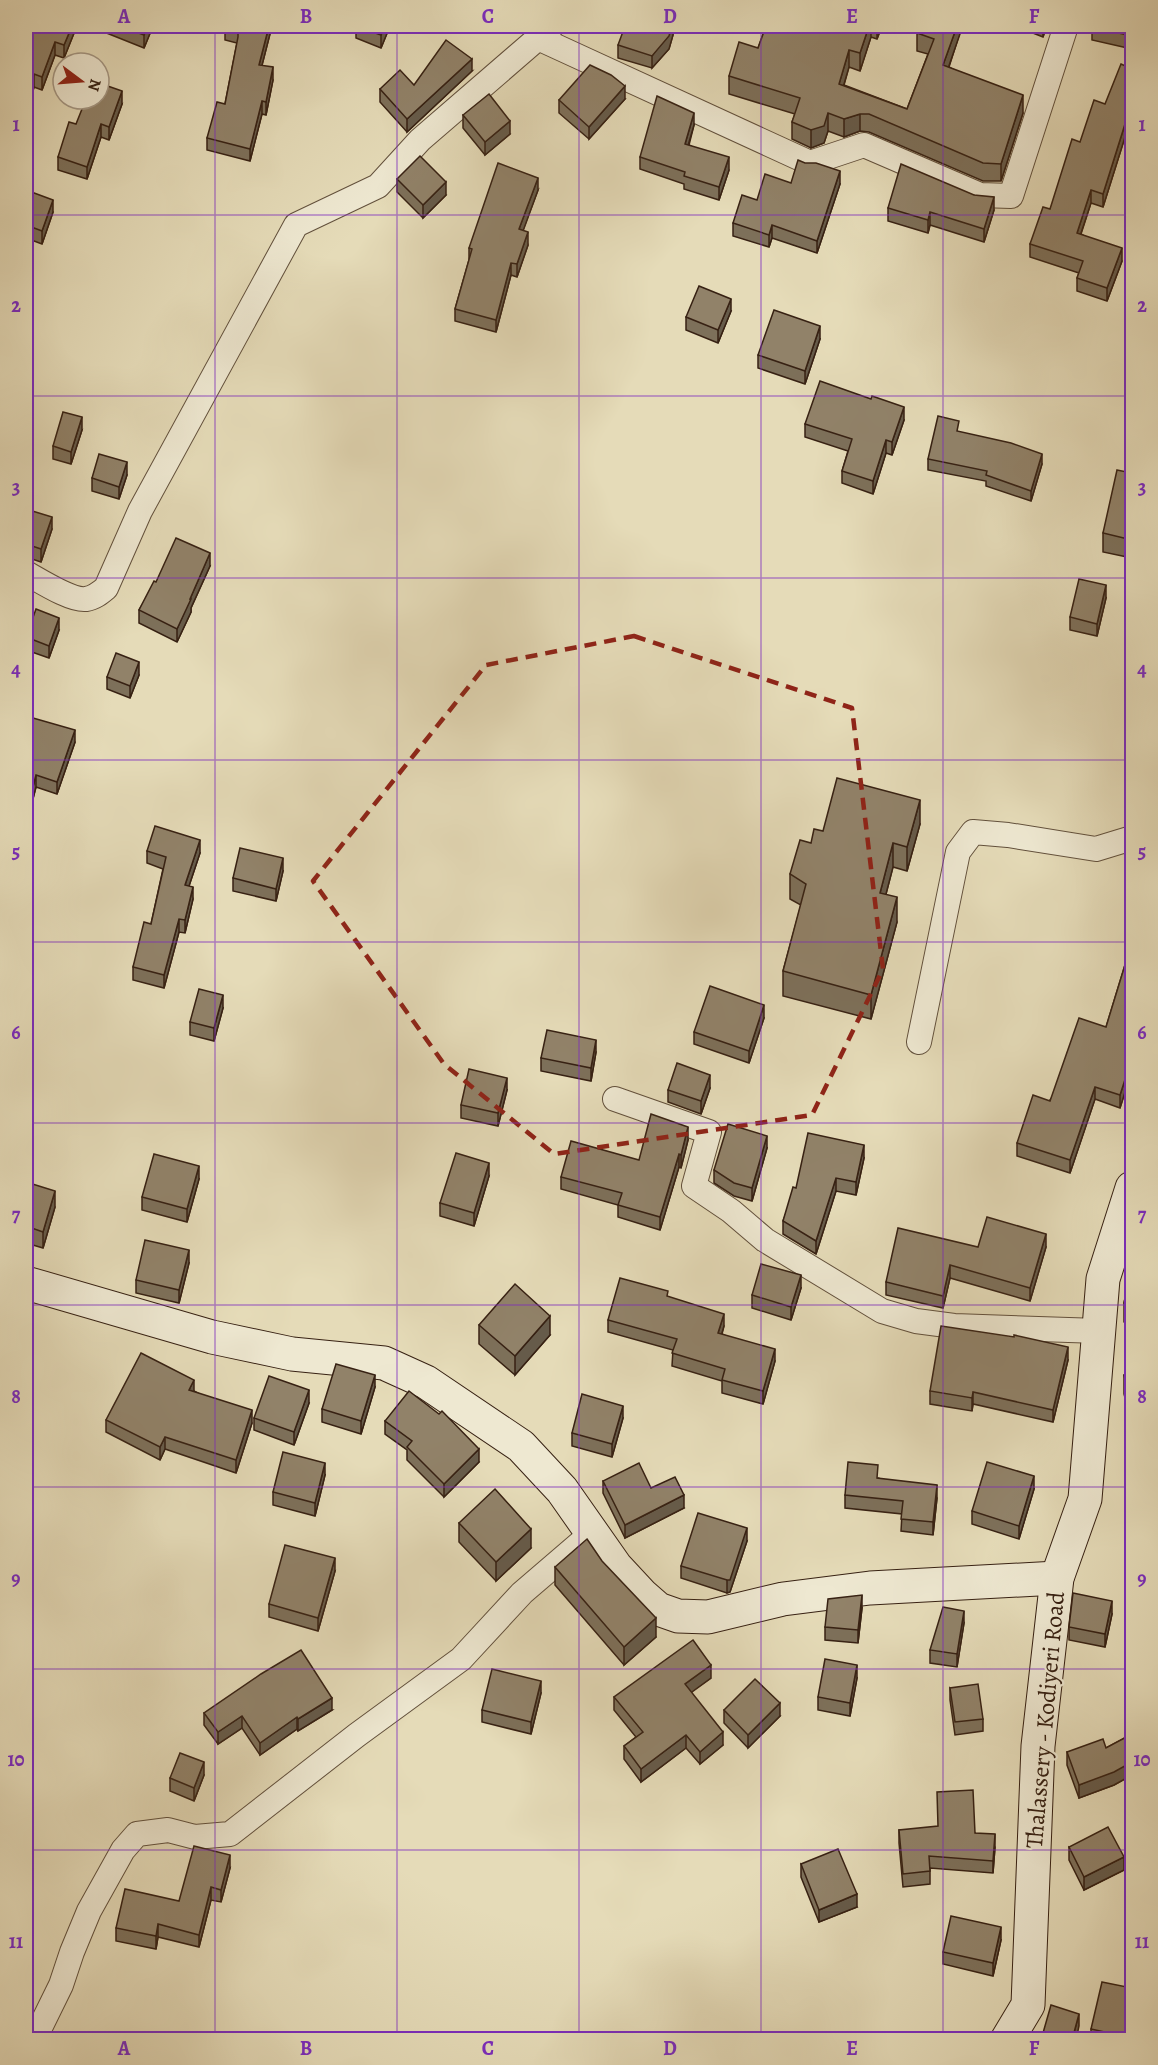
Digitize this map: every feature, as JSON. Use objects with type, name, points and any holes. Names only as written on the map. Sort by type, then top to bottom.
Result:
[{"type":"main road","name":"Thalassery - Kodiyeri Road","points":[[1006,2040],[1028,2005],[1038,1746],[1057,1578],[1085,1499],[1103,1279],[1132,1188]]},
{"type":"main road","points":[[26,1283],[212,1337],[292,1354],[384,1364],[426,1382],[521,1446],[562,1490],[616,1567],[658,1609],[678,1616],[708,1617],[783,1599],[870,1588],[1057,1578]]},
{"type":"street","points":[[26,573],[75,598],[85,600],[96,596],[106,588],[140,511],[296,225],[378,186],[420,140],[545,32],[810,164],[864,145],[980,195],[1011,196],[1066,26]]},
{"type":"street","points":[[919,1042],[958,852],[973,832],[1008,835],[1096,849],[1132,838]]},
{"type":"street","points":[[615,1099],[709,1132],[694,1186],[731,1211],[765,1240],[882,1311],[916,1321],[954,1326],[1099,1331]]},
{"type":"street","points":[[34,2040],[61,1985],[89,1911],[123,1850],[137,1834],[168,1830],[195,1837],[230,1834],[357,1735],[461,1659],[522,1593],[592,1533]]},
{"type":"highlighted area","points":[[634,636],[852,708],[883,969],[812,1115],[554,1154],[444,1064],[313,881],[486,665]]},
{"type":"building","points":[[33,26],[72,26],[64,45],[55,42],[42,77],[34,74],[26,104],[26,47]]},
{"type":"building","points":[[120,26],[148,26],[144,35]]},
{"type":"building","points":[[225,26],[269,26],[259,65],[273,67],[266,102],[262,101],[250,149],[207,138],[217,102],[225,104],[238,37],[238,30]]},
{"type":"building","points":[[356,26],[385,26],[381,35]]},
{"type":"building","points":[[625,26],[672,26],[669,36],[652,56],[618,45]]},
{"type":"building","points":[[766,26],[869,26],[860,53],[849,50],[839,84],[907,109],[934,39],[917,33],[919,26],[957,26],[943,65],[1023,95],[1001,164],[983,163],[869,114],[844,119],[828,113],[824,126],[811,130],[792,122],[800,98],[729,76],[739,42],[758,48]]},
{"type":"building","points":[[1132,26],[1132,36],[1092,27]]},
{"type":"building","points":[[446,40],[472,59],[407,119],[380,89],[400,70],[414,85]]},
{"type":"building","points":[[1121,64],[1132,69],[1132,106],[1103,194],[1091,190],[1077,233],[1122,248],[1107,288],[1077,278],[1083,261],[1030,244],[1043,207],[1050,209],[1072,139],[1080,142],[1094,100],[1105,104]]},
{"type":"building","points":[[590,65],[611,75],[625,86],[589,127],[559,100]]},
{"type":"building","points":[[111,87],[122,91],[109,127],[101,124],[87,167],[58,157],[69,122],[76,124],[81,111],[111,111]]},
{"type":"building","points":[[489,94],[510,121],[485,142],[463,115]]},
{"type":"building","points":[[657,96],[694,113],[685,144],[729,157],[719,187],[684,176],[685,172],[640,157]]},
{"type":"building","points":[[420,156],[446,182],[423,205],[397,179]]},
{"type":"building","points":[[798,160],[840,171],[817,241],[772,225],[769,235],[733,223],[742,195],[757,200],[765,174],[791,183]]},
{"type":"building","points":[[498,163],[538,178],[519,229],[528,232],[517,264],[511,263],[496,320],[455,309],[472,249],[469,248]]},
{"type":"building","points":[[901,164],[974,195],[994,197],[984,229],[930,212],[928,220],[888,208]]},
{"type":"building","points":[[26,190],[53,200],[42,231],[26,225]]},
{"type":"building","points":[[699,286],[731,299],[718,330],[686,317]]},
{"type":"building","points":[[774,310],[820,326],[805,371],[758,355]]},
{"type":"building","points":[[820,381],[871,399],[872,396],[904,407],[892,442],[886,440],[873,481],[842,471],[852,439],[805,424]]},
{"type":"building","points":[[63,412],[82,417],[71,452],[53,446]]},
{"type":"building","points":[[938,416],[959,421],[957,431],[1011,443],[1042,454],[1031,491],[986,475],[987,471],[928,459]]},
{"type":"building","points":[[99,454],[127,462],[119,487],[92,478]]},
{"type":"building","points":[[1117,470],[1132,473],[1132,540],[1103,533]]},
{"type":"building","points":[[29,510],[52,517],[41,549],[26,544],[26,522]]},
{"type":"building","points":[[176,538],[210,553],[177,629],[139,610],[154,581],[156,582]]},
{"type":"building","points":[[1079,579],[1106,585],[1097,624],[1070,617]]},
{"type":"building","points":[[36,609],[59,618],[49,646],[26,637]]},
{"type":"building","points":[[116,653],[139,662],[130,686],[107,677]]},
{"type":"building","points":[[26,716],[75,730],[57,782],[36,775],[26,814]]},
{"type":"building","points":[[837,778],[920,800],[907,847],[893,843],[880,893],[897,897],[871,995],[783,971],[806,884],[790,874],[800,840],[811,843],[814,829],[823,831]]},
{"type":"building","points":[[155,826],[200,840],[185,885],[193,887],[185,920],[179,919],[164,975],[133,967],[144,922],[151,924],[166,857],[147,851]]},
{"type":"building","points":[[240,848],[283,858],[276,889],[233,878]]},
{"type":"building","points":[[1132,942],[1132,1058],[1120,1095],[1095,1087],[1070,1160],[1017,1143],[1033,1095],[1050,1101],[1079,1018],[1106,1027]]},
{"type":"building","points":[[710,986],[764,1005],[749,1051],[694,1032]]},
{"type":"building","points":[[199,989],[223,995],[214,1028],[190,1022]]},
{"type":"building","points":[[547,1030],[596,1040],[591,1068],[541,1058]]},
{"type":"building","points":[[677,1063],[710,1075],[701,1101],[668,1090]]},
{"type":"building","points":[[469,1069],[507,1078],[498,1113],[461,1105]]},
{"type":"building","points":[[651,1114],[688,1127],[660,1217],[618,1205],[622,1193],[561,1177],[571,1141],[639,1160]]},
{"type":"building","points":[[728,1124],[767,1136],[752,1188],[734,1183],[714,1170]]},
{"type":"building","points":[[808,1133],[864,1145],[856,1182],[836,1178],[816,1241],[783,1221],[793,1187],[796,1188]]},
{"type":"building","points":[[456,1153],[489,1163],[474,1213],[440,1203]]},
{"type":"building","points":[[154,1154],[199,1166],[187,1209],[142,1197]]},
{"type":"building","points":[[26,1182],[55,1191],[43,1232],[26,1226]]},
{"type":"building","points":[[987,1217],[1046,1234],[1030,1288],[950,1265],[943,1296],[886,1282],[898,1228],[978,1247]]},
{"type":"building","points":[[145,1240],[189,1250],[179,1290],[136,1280]]},
{"type":"building","points":[[761,1264],[801,1275],[791,1307],[752,1295]]},
{"type":"building","points":[[1132,1265],[1132,1305],[1124,1303]]},
{"type":"building","points":[[620,1278],[668,1291],[667,1296],[724,1314],[718,1333],[775,1349],[763,1391],[722,1380],[725,1369],[672,1353],[677,1339],[608,1320]]},
{"type":"building","points":[[515,1284],[550,1316],[515,1356],[479,1325]]},
{"type":"building","points":[[941,1326],[1014,1337],[1014,1335],[1068,1347],[1053,1410],[973,1392],[972,1398],[930,1391]]},
{"type":"building","points":[[141,1353],[194,1380],[189,1390],[252,1410],[236,1460],[165,1437],[160,1447],[106,1420]]},
{"type":"building","points":[[336,1364],[375,1375],[361,1421],[322,1409]]},
{"type":"building","points":[[1132,1373],[1132,1406],[1124,1375]]},
{"type":"building","points":[[269,1376],[309,1390],[294,1432],[254,1418]]},
{"type":"building","points":[[409,1391],[439,1414],[442,1411],[479,1449],[444,1484],[407,1447],[412,1441],[385,1421]]},
{"type":"building","points":[[582,1394],[623,1406],[612,1444],[572,1433]]},
{"type":"building","points":[[283,1452],[325,1463],[315,1503],[273,1492]]},
{"type":"building","points":[[848,1462],[878,1465],[877,1478],[937,1485],[933,1522],[901,1519],[903,1501],[845,1495]]},
{"type":"building","points":[[987,1462],[1034,1476],[1019,1526],[972,1511]]},
{"type":"building","points":[[639,1463],[651,1488],[675,1477],[684,1495],[625,1525],[603,1481]]},
{"type":"building","points":[[495,1489],[531,1529],[496,1562],[459,1523]]},
{"type":"building","points":[[698,1513],[747,1528],[730,1580],[681,1566]]},
{"type":"building","points":[[587,1539],[602,1561],[656,1618],[624,1647],[555,1567]]},
{"type":"building","points":[[285,1545],[335,1558],[318,1618],[269,1604]]},
{"type":"building","points":[[1073,1593],[1112,1601],[1105,1634],[1069,1627]]},
{"type":"building","points":[[862,1595],[858,1630],[825,1627],[828,1599]]},
{"type":"building","points":[[943,1607],[964,1611],[957,1654],[930,1650]]},
{"type":"building","points":[[693,1640],[711,1665],[685,1684],[723,1732],[700,1752],[686,1735],[641,1769],[624,1746],[643,1732],[614,1697]]},
{"type":"building","points":[[301,1650],[332,1698],[298,1719],[297,1717],[260,1743],[242,1716],[218,1732],[204,1713]]},
{"type":"building","points":[[825,1659],[857,1665],[850,1703],[818,1697]]},
{"type":"building","points":[[492,1669],[541,1681],[531,1722],[482,1710]]},
{"type":"building","points":[[755,1679],[780,1703],[748,1735],[724,1710]]},
{"type":"building","points":[[978,1684],[983,1719],[955,1722],[950,1688]]},
{"type":"building","points":[[1132,1734],[1132,1762],[1114,1772],[1079,1785],[1067,1752],[1103,1739],[1106,1748]]},
{"type":"building","points":[[180,1753],[204,1762],[194,1788],[170,1778]]},
{"type":"building","points":[[973,1790],[975,1833],[995,1834],[993,1861],[929,1856],[930,1871],[903,1874],[899,1830],[938,1826],[937,1792]]},
{"type":"building","points":[[1108,1827],[1124,1857],[1084,1877],[1069,1847]]},
{"type":"building","points":[[194,1846],[230,1855],[221,1890],[211,1887],[199,1935],[158,1924],[156,1936],[116,1928],[125,1889],[179,1901]]},
{"type":"building","points":[[838,1849],[857,1894],[819,1910],[801,1864]]},
{"type":"building","points":[[951,1916],[1001,1927],[993,1963],[943,1952]]},
{"type":"building","points":[[1102,1982],[1132,1988],[1132,2038],[1091,2029]]},
{"type":"building","points":[[1051,2005],[1079,2014],[1072,2040],[1041,2040]]}]
